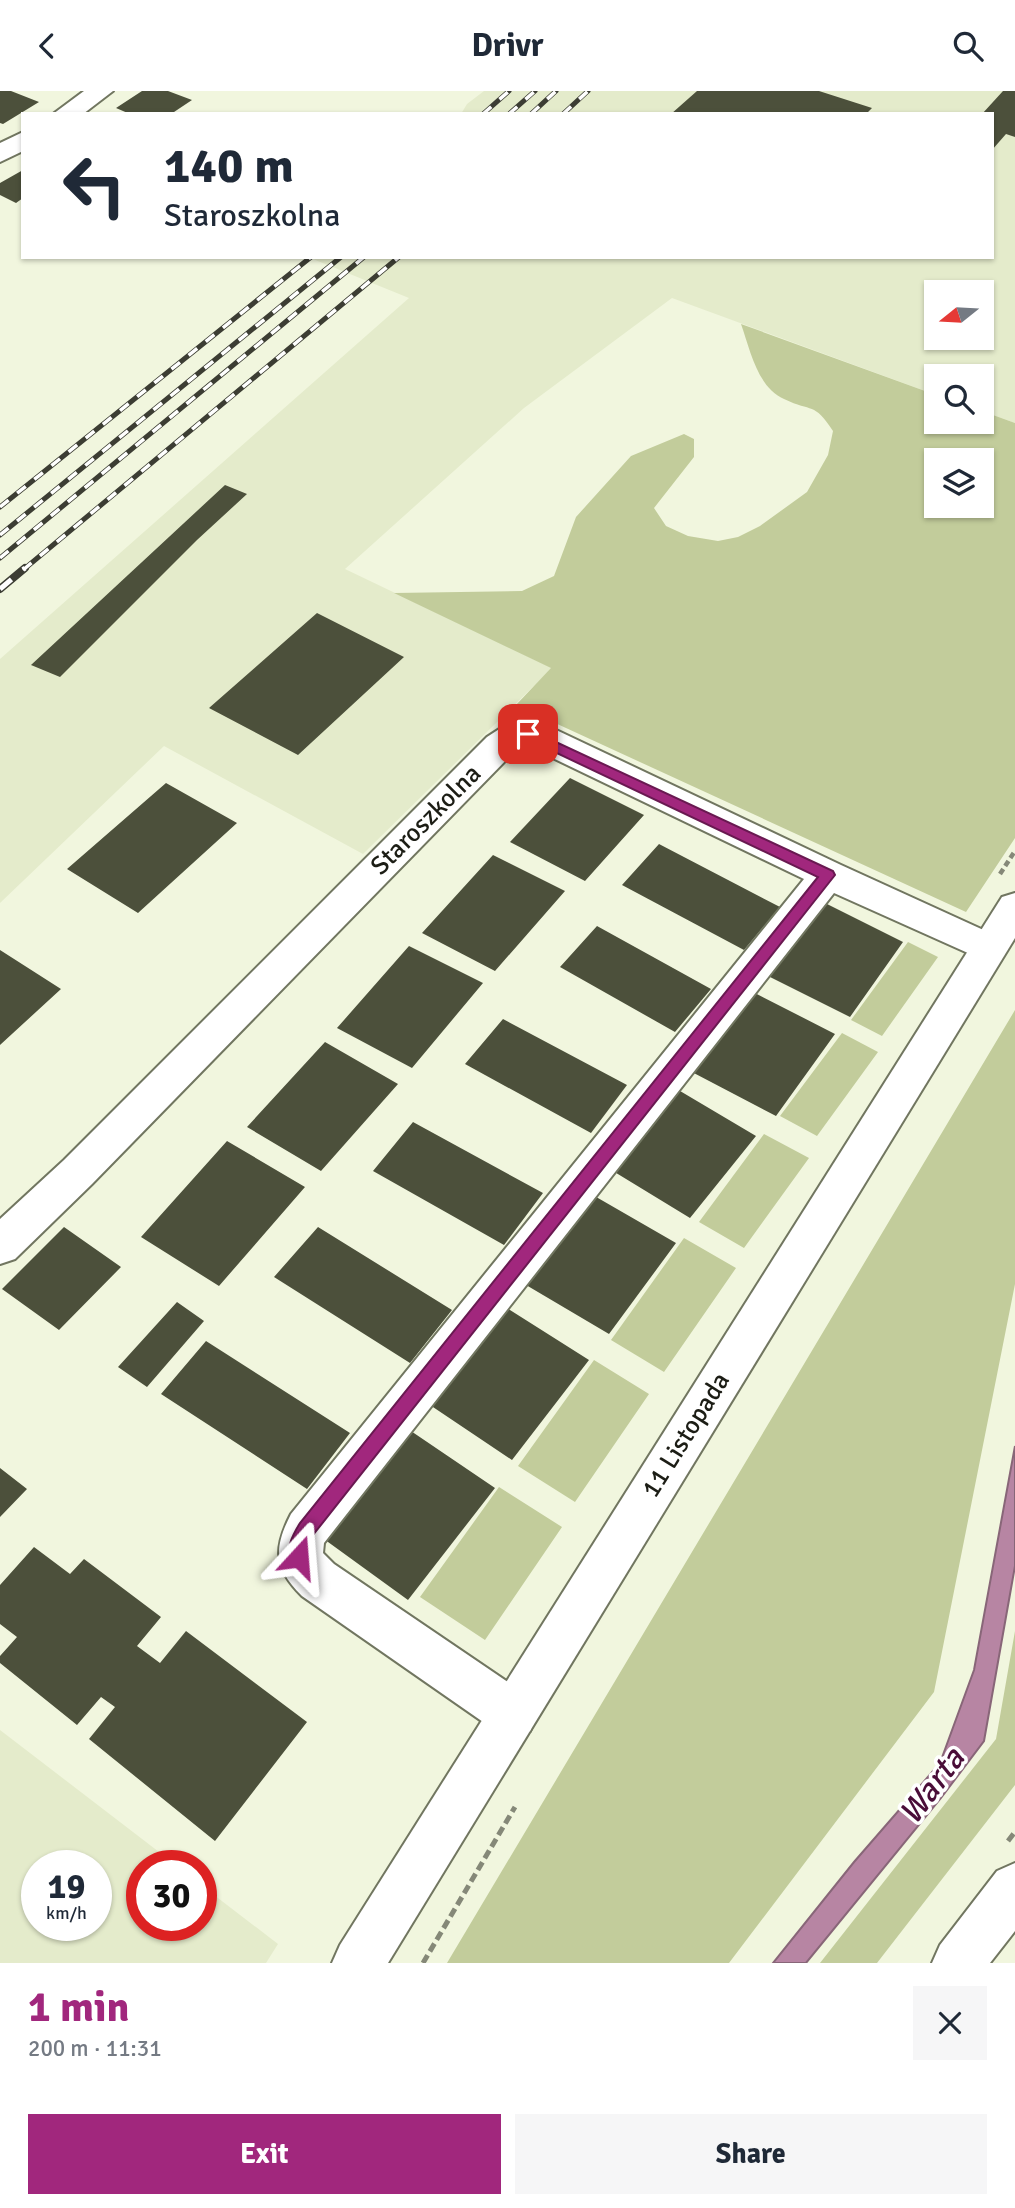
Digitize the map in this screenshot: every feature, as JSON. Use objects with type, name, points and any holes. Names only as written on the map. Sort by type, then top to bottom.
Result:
[{"type":"street","points":[[68,112],[101,91]]},
{"type":"street","points":[[0,155],[21,141]]},
{"type":"street","name":"Staroszkolna","points":[[0,1246],[78,1172],[506,739],[528,734],[540,737],[828,875],[988,948]]},
{"type":"street","points":[[513,1714],[318,1580],[306,1569],[299,1557],[299,1542],[315,1518],[828,875]]},
{"type":"street","name":"11 Listopada","points":[[358,1963],[1015,907]]},
{"type":"street","points":[[958,1963],[1015,1889]]},
{"type":"shaded area","points":[[484,91],[1015,91],[1015,423],[994,415],[994,364],[924,364],[924,391],[672,298],[524,408],[345,569],[552,668],[363,854],[164,746],[0,903],[0,659],[409,298],[313,259],[994,259],[994,112],[462,112],[467,104]]},
{"type":"shaded area","points":[[741,324],[924,391],[924,434],[994,434],[994,415],[1015,423],[1015,838],[966,912],[516,705],[551,668],[394,593],[522,591],[554,576],[576,517],[631,456],[684,434],[694,439],[694,457],[654,508],[666,526],[688,536],[718,541],[738,537],[760,526],[807,492],[828,455],[833,431],[816,411],[775,393],[767,386],[756,366]]},
{"type":"shaded area","points":[[908,942],[938,957],[882,1036],[851,1020]]},
{"type":"shaded area","points":[[1015,1010],[1015,1284],[934,1692],[729,1963],[447,1963]]},
{"type":"shaded area","points":[[842,1033],[878,1052],[817,1136],[780,1116]]},
{"type":"shaded area","points":[[764,1134],[809,1158],[744,1248],[699,1222]]},
{"type":"shaded area","points":[[684,1238],[736,1268],[664,1372],[611,1340]]},
{"type":"shaded area","points":[[594,1360],[649,1394],[575,1502],[518,1466]]},
{"type":"shaded area","points":[[499,1487],[562,1527],[485,1640],[420,1597]]},
{"type":"shaded area","points":[[1015,1631],[1015,1785],[877,1963],[820,1963],[996,1739]]},
{"type":"shaded area","points":[[0,1730],[156,1850],[126,1850],[126,1941],[217,1941],[217,1897],[278,1944],[266,1963],[0,1963]]},
{"type":"water","name":"Warta","points":[[1015,1446],[1015,1566],[984,1741],[941,1798],[806,1963],[773,1963],[854,1862],[940,1763],[974,1670]]},
{"type":"building","points":[[0,91],[11,91],[39,102],[3,124],[0,123]]},
{"type":"building","points":[[142,91],[168,91],[192,100],[174,112],[125,112],[116,108]]},
{"type":"building","points":[[697,91],[819,91],[872,108],[868,112],[673,112]]},
{"type":"building","points":[[1003,91],[1015,91],[1015,137],[1006,134],[994,148],[994,112],[984,112]]},
{"type":"building","points":[[21,171],[21,199],[16,203],[0,195],[0,183]]},
{"type":"building","points":[[225,485],[247,494],[60,677],[31,665]]},
{"type":"building","points":[[317,613],[404,657],[298,755],[209,708]]},
{"type":"building","points":[[570,778],[644,815],[585,881],[510,842]]},
{"type":"building","points":[[166,783],[237,823],[138,913],[67,869]]},
{"type":"building","points":[[659,844],[780,907],[744,950],[622,885]]},
{"type":"building","points":[[493,855],[565,891],[495,971],[422,933]]},
{"type":"building","points":[[821,901],[903,942],[850,1017],[762,973]]},
{"type":"building","points":[[597,926],[711,989],[675,1032],[560,967]]},
{"type":"building","points":[[409,946],[483,983],[412,1068],[337,1028]]},
{"type":"building","points":[[0,950],[61,989],[0,1045]]},
{"type":"building","points":[[751,991],[835,1034],[776,1116],[690,1071]]},
{"type":"building","points":[[503,1019],[627,1085],[591,1133],[465,1064]]},
{"type":"building","points":[[325,1042],[398,1084],[321,1171],[247,1127]]},
{"type":"building","points":[[675,1088],[756,1136],[690,1218],[608,1168]]},
{"type":"building","points":[[413,1122],[543,1193],[504,1245],[373,1171]]},
{"type":"building","points":[[227,1141],[305,1187],[219,1286],[141,1237]]},
{"type":"building","points":[[591,1194],[676,1243],[609,1334],[521,1282]]},
{"type":"building","points":[[64,1227],[121,1267],[59,1330],[2,1289]]},
{"type":"building","points":[[318,1227],[452,1310],[410,1363],[274,1277]]},
{"type":"building","points":[[177,1302],[204,1321],[147,1387],[118,1367]]},
{"type":"building","points":[[502,1305],[589,1360],[512,1460],[424,1401]]},
{"type":"building","points":[[206,1341],[350,1433],[307,1489],[161,1394]]},
{"type":"building","points":[[405,1427],[495,1488],[408,1600],[317,1534]]},
{"type":"building","points":[[0,1468],[27,1489],[0,1517]]},
{"type":"building","points":[[34,1547],[70,1574],[84,1559],[161,1617],[137,1646],[160,1663],[186,1631],[307,1722],[215,1841],[89,1739],[115,1707],[101,1697],[77,1725],[0,1663],[0,1656],[17,1637],[0,1624],[0,1585]]},
{"type":"railway","points":[[485,112],[509,91]]},
{"type":"railway","points":[[511,112],[535,91]]},
{"type":"railway","points":[[533,112],[556,91]]},
{"type":"railway","points":[[565,112],[588,91]]},
{"type":"railway","points":[[0,507],[309,259]]},
{"type":"railway","points":[[0,535],[339,259]]},
{"type":"railway","points":[[0,558],[362,259]]},
{"type":"railway","points":[[23,570],[397,259]]},
{"type":"railway","points":[[0,589],[25,568]]},
{"type":"route","points":[[299,1557],[299,1542],[307,1529],[828,875],[564,748],[528,734]]}]
